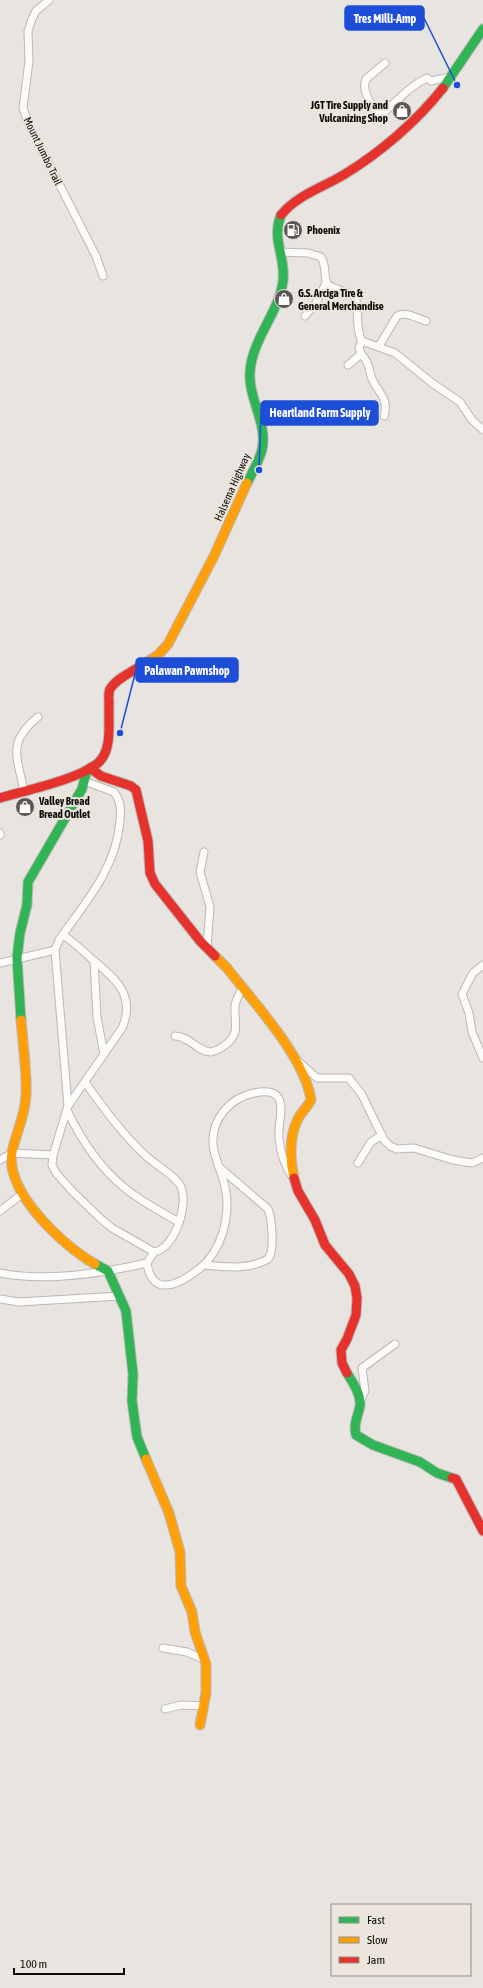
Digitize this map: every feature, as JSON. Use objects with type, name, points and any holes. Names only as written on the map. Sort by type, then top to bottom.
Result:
[{"type":"main road","name":"Halsema Highway","points":[[0,798],[70,778],[88,769],[102,758],[107,748],[109,690],[115,683],[158,655],[168,644],[214,556],[262,450],[262,434],[250,373],[255,351],[281,288],[283,274],[275,236],[282,212],[289,205],[338,179],[365,161],[435,97],[451,77],[483,29]]},
{"type":"main road","points":[[200,1725],[206,1693],[205,1660],[196,1632],[192,1612],[181,1586],[180,1552],[169,1513],[137,1437],[132,1401],[133,1374],[128,1322],[120,1296],[108,1272],[88,1260],[44,1223],[22,1194],[15,1177],[12,1153],[23,1119],[26,1096],[17,958],[20,933],[27,905],[29,880],[74,804],[88,769],[95,774],[131,786],[136,790],[140,800],[148,841],[150,873],[152,878],[160,891],[251,998],[296,1059],[309,1086],[311,1100],[295,1124],[292,1163],[294,1179],[302,1202],[314,1219],[324,1243],[349,1273],[357,1293],[355,1318],[351,1332],[341,1349],[341,1357],[342,1365],[357,1388],[360,1402],[354,1429],[357,1436],[373,1445],[420,1462],[437,1473],[456,1479],[483,1531]]},
{"type":"street","name":"Mount Jumbo Trail","points":[[49,0],[36,11],[28,31],[29,62],[23,108],[30,127],[96,256],[103,276]]},
{"type":"street","points":[[384,63],[364,82],[367,96],[378,114],[386,110],[402,94],[420,81],[427,78],[431,81],[451,77]]},
{"type":"street","points":[[278,252],[308,253],[321,257],[325,264],[326,283],[316,303],[305,316]]},
{"type":"street","points":[[326,283],[329,286],[353,295],[357,301],[357,328],[362,341],[395,353],[432,383],[460,402],[472,420],[483,430]]},
{"type":"street","points":[[379,346],[396,316],[400,314],[409,315],[426,321]]},
{"type":"street","points":[[362,341],[359,347],[361,354],[369,364],[372,379],[386,402],[387,407],[384,416]]},
{"type":"street","points":[[348,365],[361,354]]},
{"type":"street","points":[[24,790],[16,747],[20,734],[38,717]]},
{"type":"street","points":[[84,781],[111,790],[118,797],[121,814],[119,833],[107,870],[63,935],[55,950],[68,1108],[76,1128],[104,1168],[126,1190],[179,1222]]},
{"type":"street","points":[[204,852],[200,872],[210,907],[207,947]]},
{"type":"street","points":[[63,935],[116,980],[123,990],[127,1014],[125,1022],[85,1082],[68,1108],[53,1155],[52,1163],[54,1171],[77,1196],[112,1228],[154,1252],[158,1252],[167,1245],[179,1222],[184,1199],[180,1185],[130,1141],[85,1082]]},
{"type":"street","points":[[0,963],[55,950]]},
{"type":"street","points":[[94,961],[97,1017],[104,1054]]},
{"type":"street","points":[[483,965],[473,974],[462,994],[469,1013],[472,1032],[483,1058]]},
{"type":"street","points":[[175,1036],[184,1037],[203,1050],[211,1052],[220,1049],[230,1042],[236,1030],[235,1005],[242,989]]},
{"type":"street","points":[[296,1059],[317,1078],[349,1078],[362,1095],[382,1135],[390,1146],[397,1149],[414,1148],[453,1160],[472,1163],[483,1158]]},
{"type":"street","points":[[147,1263],[152,1278],[156,1282],[163,1285],[172,1284],[186,1278],[204,1265],[214,1253],[224,1230],[226,1191],[213,1144],[214,1135],[222,1111],[243,1095],[259,1092],[271,1093],[279,1100],[282,1107],[279,1139],[284,1162],[294,1179]]},
{"type":"street","points":[[358,1163],[371,1142],[382,1135]]},
{"type":"street","points":[[0,1160],[12,1153],[53,1155]]},
{"type":"street","points":[[204,1265],[228,1267],[251,1266],[268,1259],[272,1252],[270,1217],[268,1209],[219,1167]]},
{"type":"street","points":[[0,1211],[22,1194]]},
{"type":"street","points":[[0,1273],[15,1275],[54,1275],[108,1272],[147,1263],[154,1252]]},
{"type":"street","points":[[0,1299],[19,1302],[120,1296]]},
{"type":"street","points":[[360,1402],[365,1391],[362,1368],[396,1344]]},
{"type":"street","points":[[163,1648],[187,1652],[205,1660]]},
{"type":"street","points":[[165,1709],[181,1705],[204,1706]]},
{"type":"traffic: fast","points":[[443,88],[483,29]]},
{"type":"traffic: fast","points":[[247,483],[261,454],[263,440],[260,421],[250,382],[250,372],[255,348],[281,293],[283,264],[278,240],[278,224],[281,215]]},
{"type":"traffic: fast","points":[[21,1020],[17,958],[20,933],[27,905],[28,882],[82,789],[87,770]]},
{"type":"traffic: fast","points":[[95,1264],[108,1271],[126,1311],[133,1374],[132,1401],[137,1437],[146,1459]]},
{"type":"traffic: fast","points":[[347,1373],[356,1389],[360,1402],[355,1424],[356,1435],[373,1445],[420,1462],[437,1473],[452,1478]]},
{"type":"traffic: slow","points":[[139,667],[158,655],[168,644],[214,556],[247,483]]},
{"type":"traffic: slow","points":[[215,956],[227,968],[277,1031],[299,1066],[307,1083],[311,1100],[298,1118],[291,1142],[291,1157],[294,1178]]},
{"type":"traffic: slow","points":[[21,1020],[26,1096],[24,1111],[12,1152],[12,1168],[18,1184],[27,1200],[39,1216],[68,1245],[95,1264]]},
{"type":"traffic: slow","points":[[146,1459],[169,1513],[180,1552],[181,1586],[192,1612],[195,1632],[206,1664],[206,1693],[200,1725]]},
{"type":"traffic: jam","points":[[281,215],[295,202],[345,174],[385,146],[410,124],[443,88]]},
{"type":"traffic: jam","points":[[0,798],[78,775],[98,763],[103,757],[108,743],[110,689],[119,679],[139,667]]},
{"type":"traffic: jam","points":[[90,768],[101,776],[131,786],[136,790],[148,841],[150,873],[155,884],[200,941],[215,956]]},
{"type":"traffic: jam","points":[[294,1178],[298,1191],[315,1220],[325,1245],[349,1274],[355,1286],[357,1298],[356,1315],[341,1350],[342,1363],[347,1373]]},
{"type":"traffic: jam","points":[[452,1478],[456,1479],[483,1531]]},
{"type":"place","name":"Tres Milli-Amp","points":[[457,85]]},
{"type":"place","name":"JGT Tire Supply and Vulcanizing Shop","points":[[402,111]]},
{"type":"place","name":"Phoenix","points":[[293,230]]},
{"type":"place","name":"G.S. Arciga Tire & General Merchandise","points":[[284,299]]},
{"type":"place","name":"Heartland Farm Supply","points":[[259,470]]},
{"type":"place","name":"Palawan Pawnshop","points":[[120,733]]},
{"type":"place","name":"Valley Bread Bread Outlet","points":[[25,807]]}]
